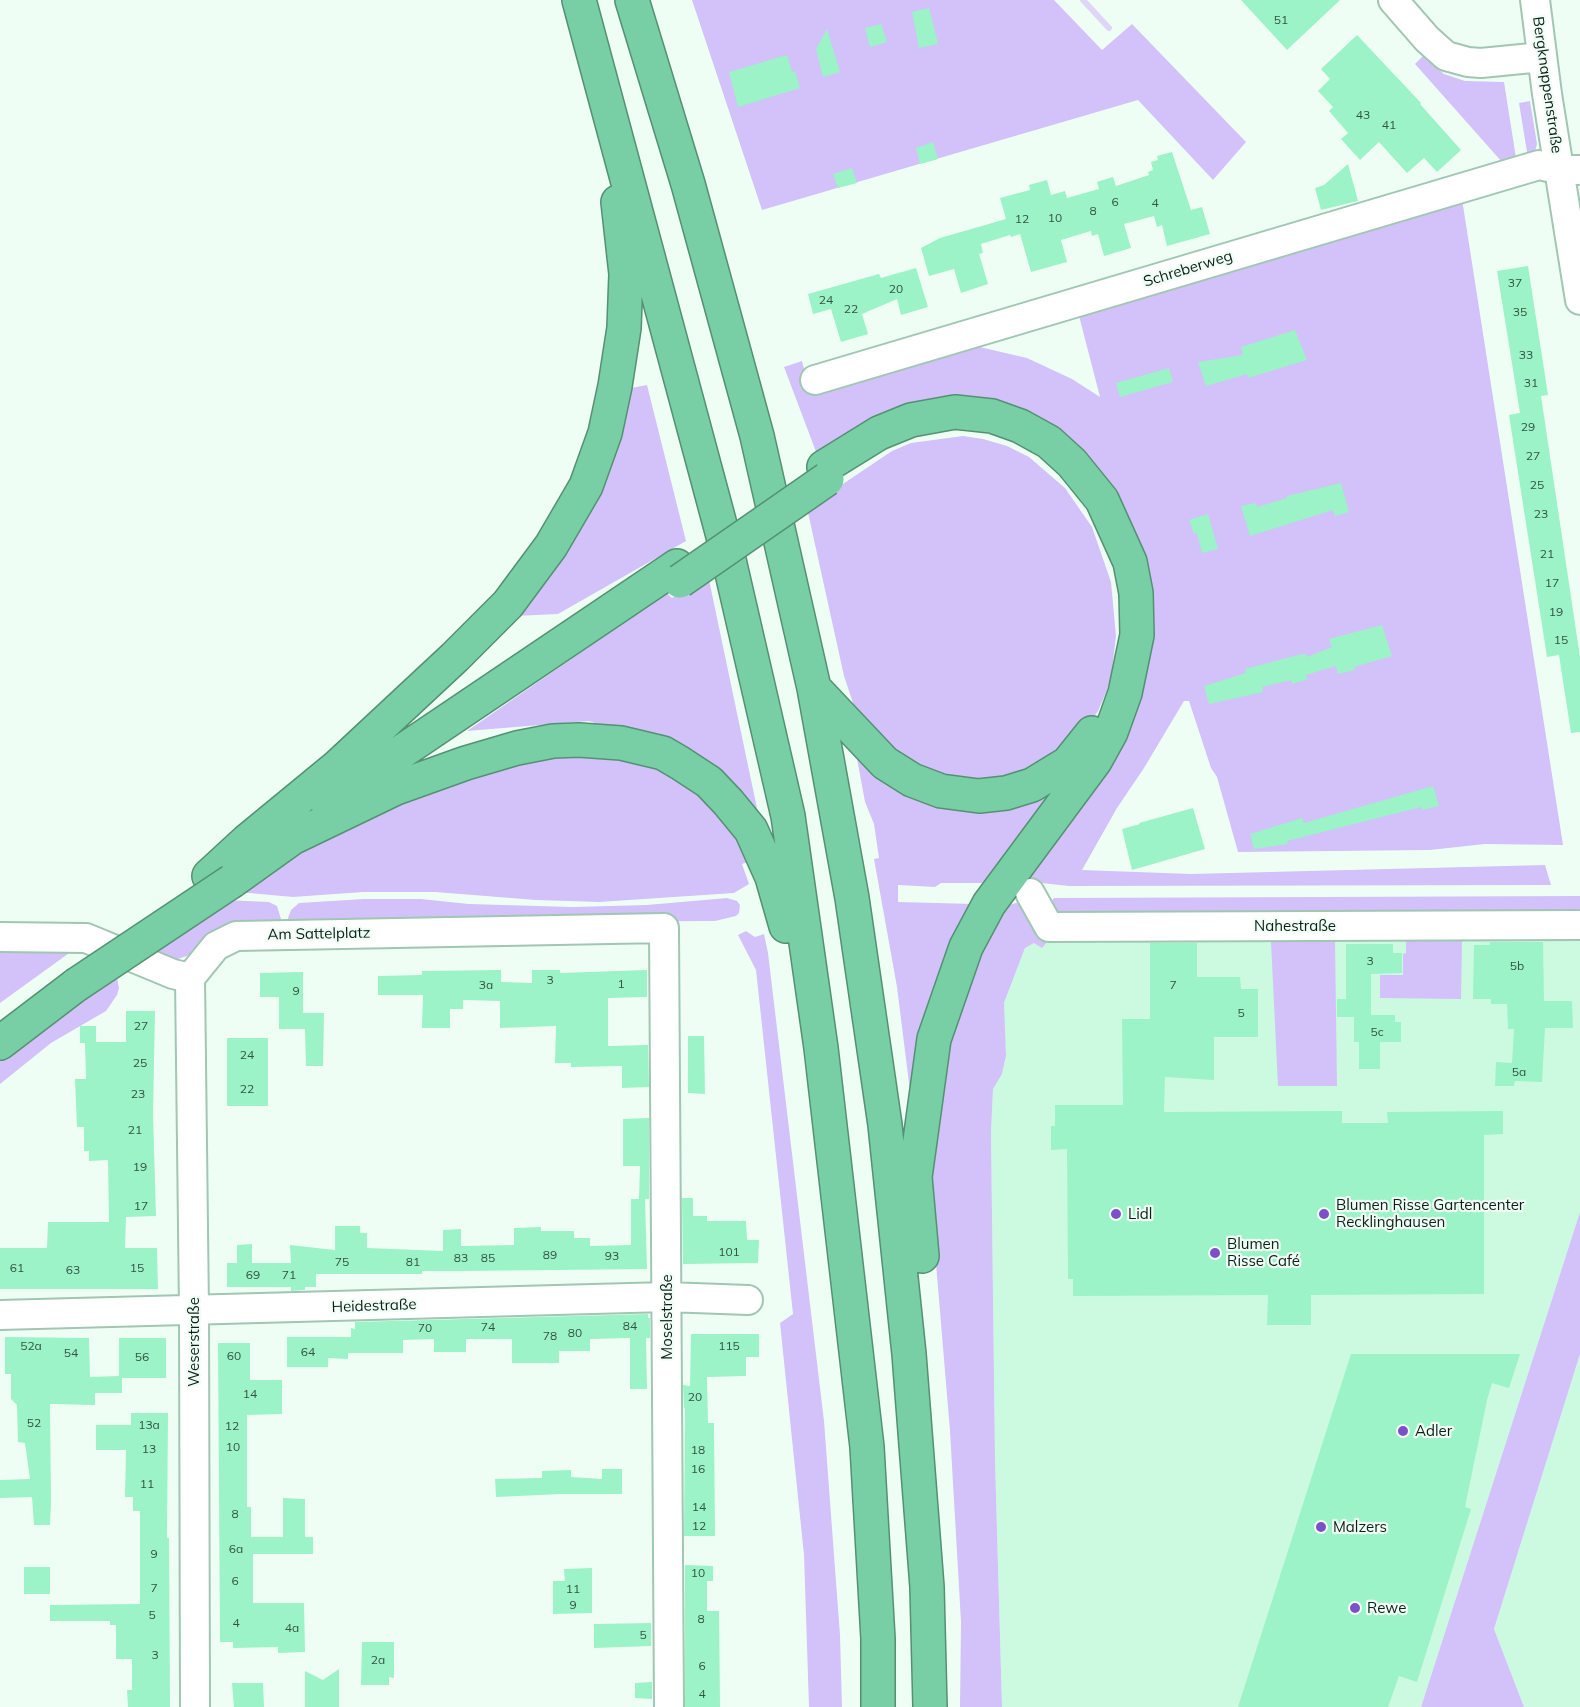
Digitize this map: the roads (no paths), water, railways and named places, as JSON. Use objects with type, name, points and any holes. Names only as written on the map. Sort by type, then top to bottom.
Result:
[{"type":"highway","points":[[579,0],[726,547],[788,816],[821,1048],[867,1447],[878,1639],[878,1707]]},
{"type":"highway","points":[[632,0],[688,184],[757,436],[814,688],[852,898],[885,1125],[909,1354],[927,1587],[930,1707]]},
{"type":"highway","points":[[221,879],[247,841],[337,767],[508,604],[551,546],[586,486],[605,433],[624,328],[626,274],[608,104]]},
{"type":"highway","points":[[0,1020],[67,982],[221,879],[288,840],[825,473],[879,433],[911,420],[955,412],[992,416],[1020,426],[1049,442],[1072,463],[1102,500],[1130,562],[1136,593],[1137,635],[1125,693],[1111,732],[1095,761],[1007,893],[966,947],[934,1039],[915,1177],[923,1271],[909,1354]]},
{"type":"highway","points":[[814,688],[885,763],[912,780],[941,791],[980,795],[1006,793],[1032,785],[1068,763],[1091,734],[1106,705],[1120,662],[1124,614],[1120,577],[1112,548],[1100,523],[1082,495],[1060,471],[1022,443],[978,430],[937,429],[899,436],[825,473]]},
{"type":"highway","points":[[221,879],[262,846],[678,574]]},
{"type":"highway","points":[[288,840],[396,788],[517,748],[553,741],[598,740],[663,753],[709,782],[750,830],[772,877],[821,1048]]},
{"type":"highway","points":[[0,1043],[67,982]]},
{"type":"street","points":[[1393,0],[1427,39],[1446,56],[1481,63],[1542,57]]},
{"type":"street","name":"Bergknappenstraße","points":[[1535,0],[1542,57],[1570,170],[1580,300]]},
{"type":"street","name":"Schreberweg","points":[[815,380],[1539,165],[1570,170]]},
{"type":"street","name":"Nahestraße","points":[[1007,893],[1049,927],[1580,925]]},
{"type":"street","name":"Am Sattelplatz","points":[[190,978],[216,946],[236,936],[664,928]]},
{"type":"street","name":"Moselstraße","points":[[664,928],[669,1707]]},
{"type":"street","points":[[0,937],[86,938],[173,974],[190,978]]},
{"type":"street","name":"Weserstraße","points":[[190,978],[195,1707]]},
{"type":"street","name":"Heidestraße","points":[[0,1315],[667,1297],[748,1300]]},
{"type":"waterway","points":[[1083,0],[1109,28]]},
{"type":"place","name":"Lidl","points":[[1116,1214]]},
{"type":"place","name":"Blumen Risse Gartencenter Recklinghausen","points":[[1324,1214]]},
{"type":"place","name":"Blumen Risse Café","points":[[1215,1253]]},
{"type":"place","name":"Adler","points":[[1403,1431]]},
{"type":"place","name":"Malzers","points":[[1321,1527]]},
{"type":"place","name":"Rewe","points":[[1355,1608]]}]
